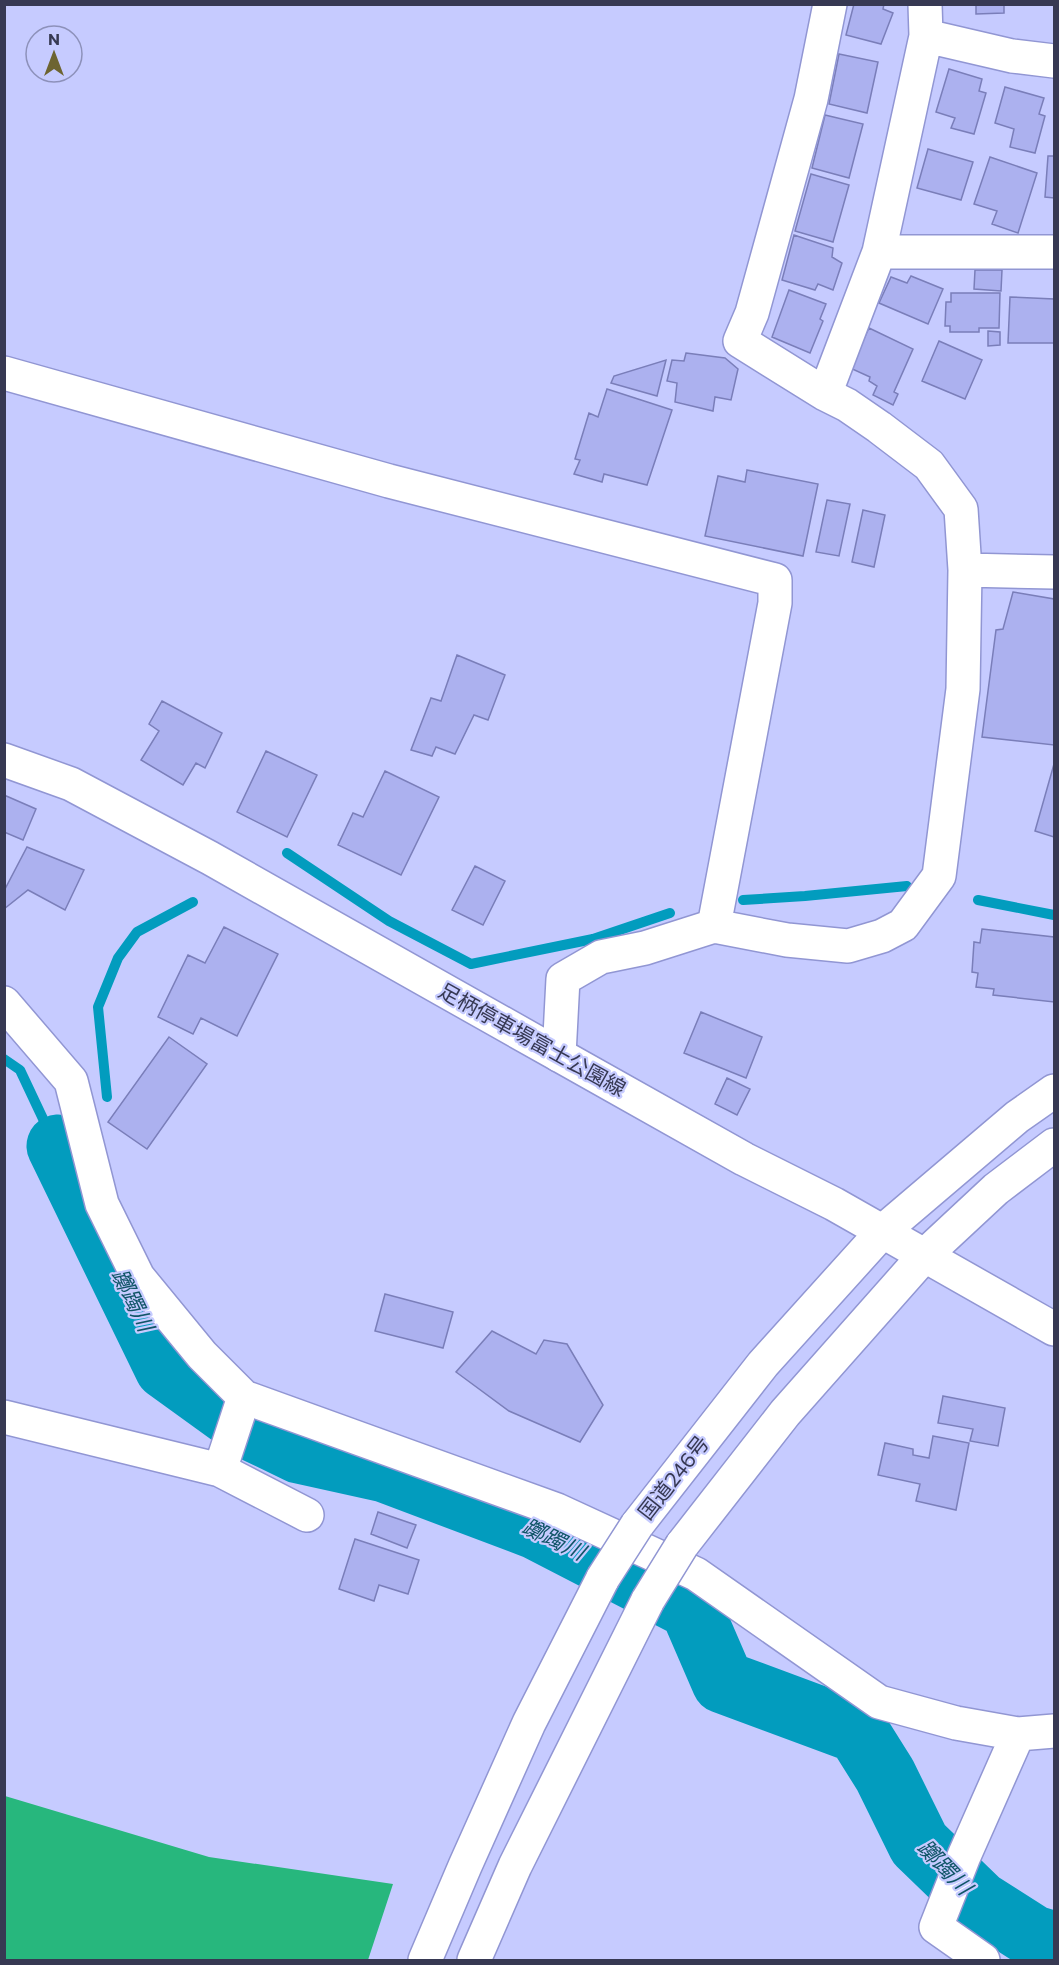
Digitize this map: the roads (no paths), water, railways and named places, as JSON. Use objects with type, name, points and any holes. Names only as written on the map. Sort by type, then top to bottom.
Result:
[{"type":"main road","points":[[559,1055],[563,979],[601,957],[645,948],[714,926],[787,940],[848,946],[882,936],[903,925],[939,876],[963,689],[965,570],[961,509],[929,465],[847,405],[825,394],[740,340],[752,313],[811,99],[830,4]]},
{"type":"main road","points":[[825,394],[879,252],[926,20],[1012,57],[1054,61]]},
{"type":"main road","points":[[879,252],[1054,252]]},
{"type":"main road","points":[[4,373],[389,481],[775,579],[775,603],[714,926]]},
{"type":"main road","points":[[965,570],[1054,572]]},
{"type":"main road","name":"足柄停車場富士公園線","points":[[4,760],[71,784],[160,832],[744,1159],[883,1231],[1054,1329]]},
{"type":"main road","points":[[4,1004],[71,1081],[102,1204],[138,1277],[202,1355],[244,1397],[557,1510],[696,1574],[879,1702],[956,1723],[1018,1734],[1054,1731]]},
{"type":"main road","name":"国道246号","points":[[425,1960],[529,1723],[603,1578],[637,1525],[763,1364],[883,1231],[1017,1117],[1054,1091]]},
{"type":"main road","points":[[474,1960],[515,1866],[648,1600],[682,1545],[785,1413],[924,1256],[996,1189],[1054,1145]]},
{"type":"main road","points":[[220,1470],[244,1397]]},
{"type":"main road","points":[[4,1417],[220,1470],[308,1515]]},
{"type":"main road","points":[[983,1960],[936,1927],[964,1856],[1018,1734]]},
{"type":"waterway","points":[[287,853],[389,921],[471,964],[593,939],[670,913]]},
{"type":"waterway","points":[[743,900],[907,886]]},
{"type":"waterway","points":[[978,900],[1054,915]]},
{"type":"waterway","points":[[107,1097],[98,1007],[118,958],[137,932],[193,902]]},
{"type":"waterway","points":[[4,1059],[20,1070],[58,1146]]},
{"type":"waterway","name":"躑躅川","points":[[58,1146],[166,1368],[249,1428],[299,1452],[385,1471],[536,1528],[691,1608],[723,1682],[858,1732],[885,1775],[919,1844],[979,1902],[1034,1937],[1054,1943]]}]
